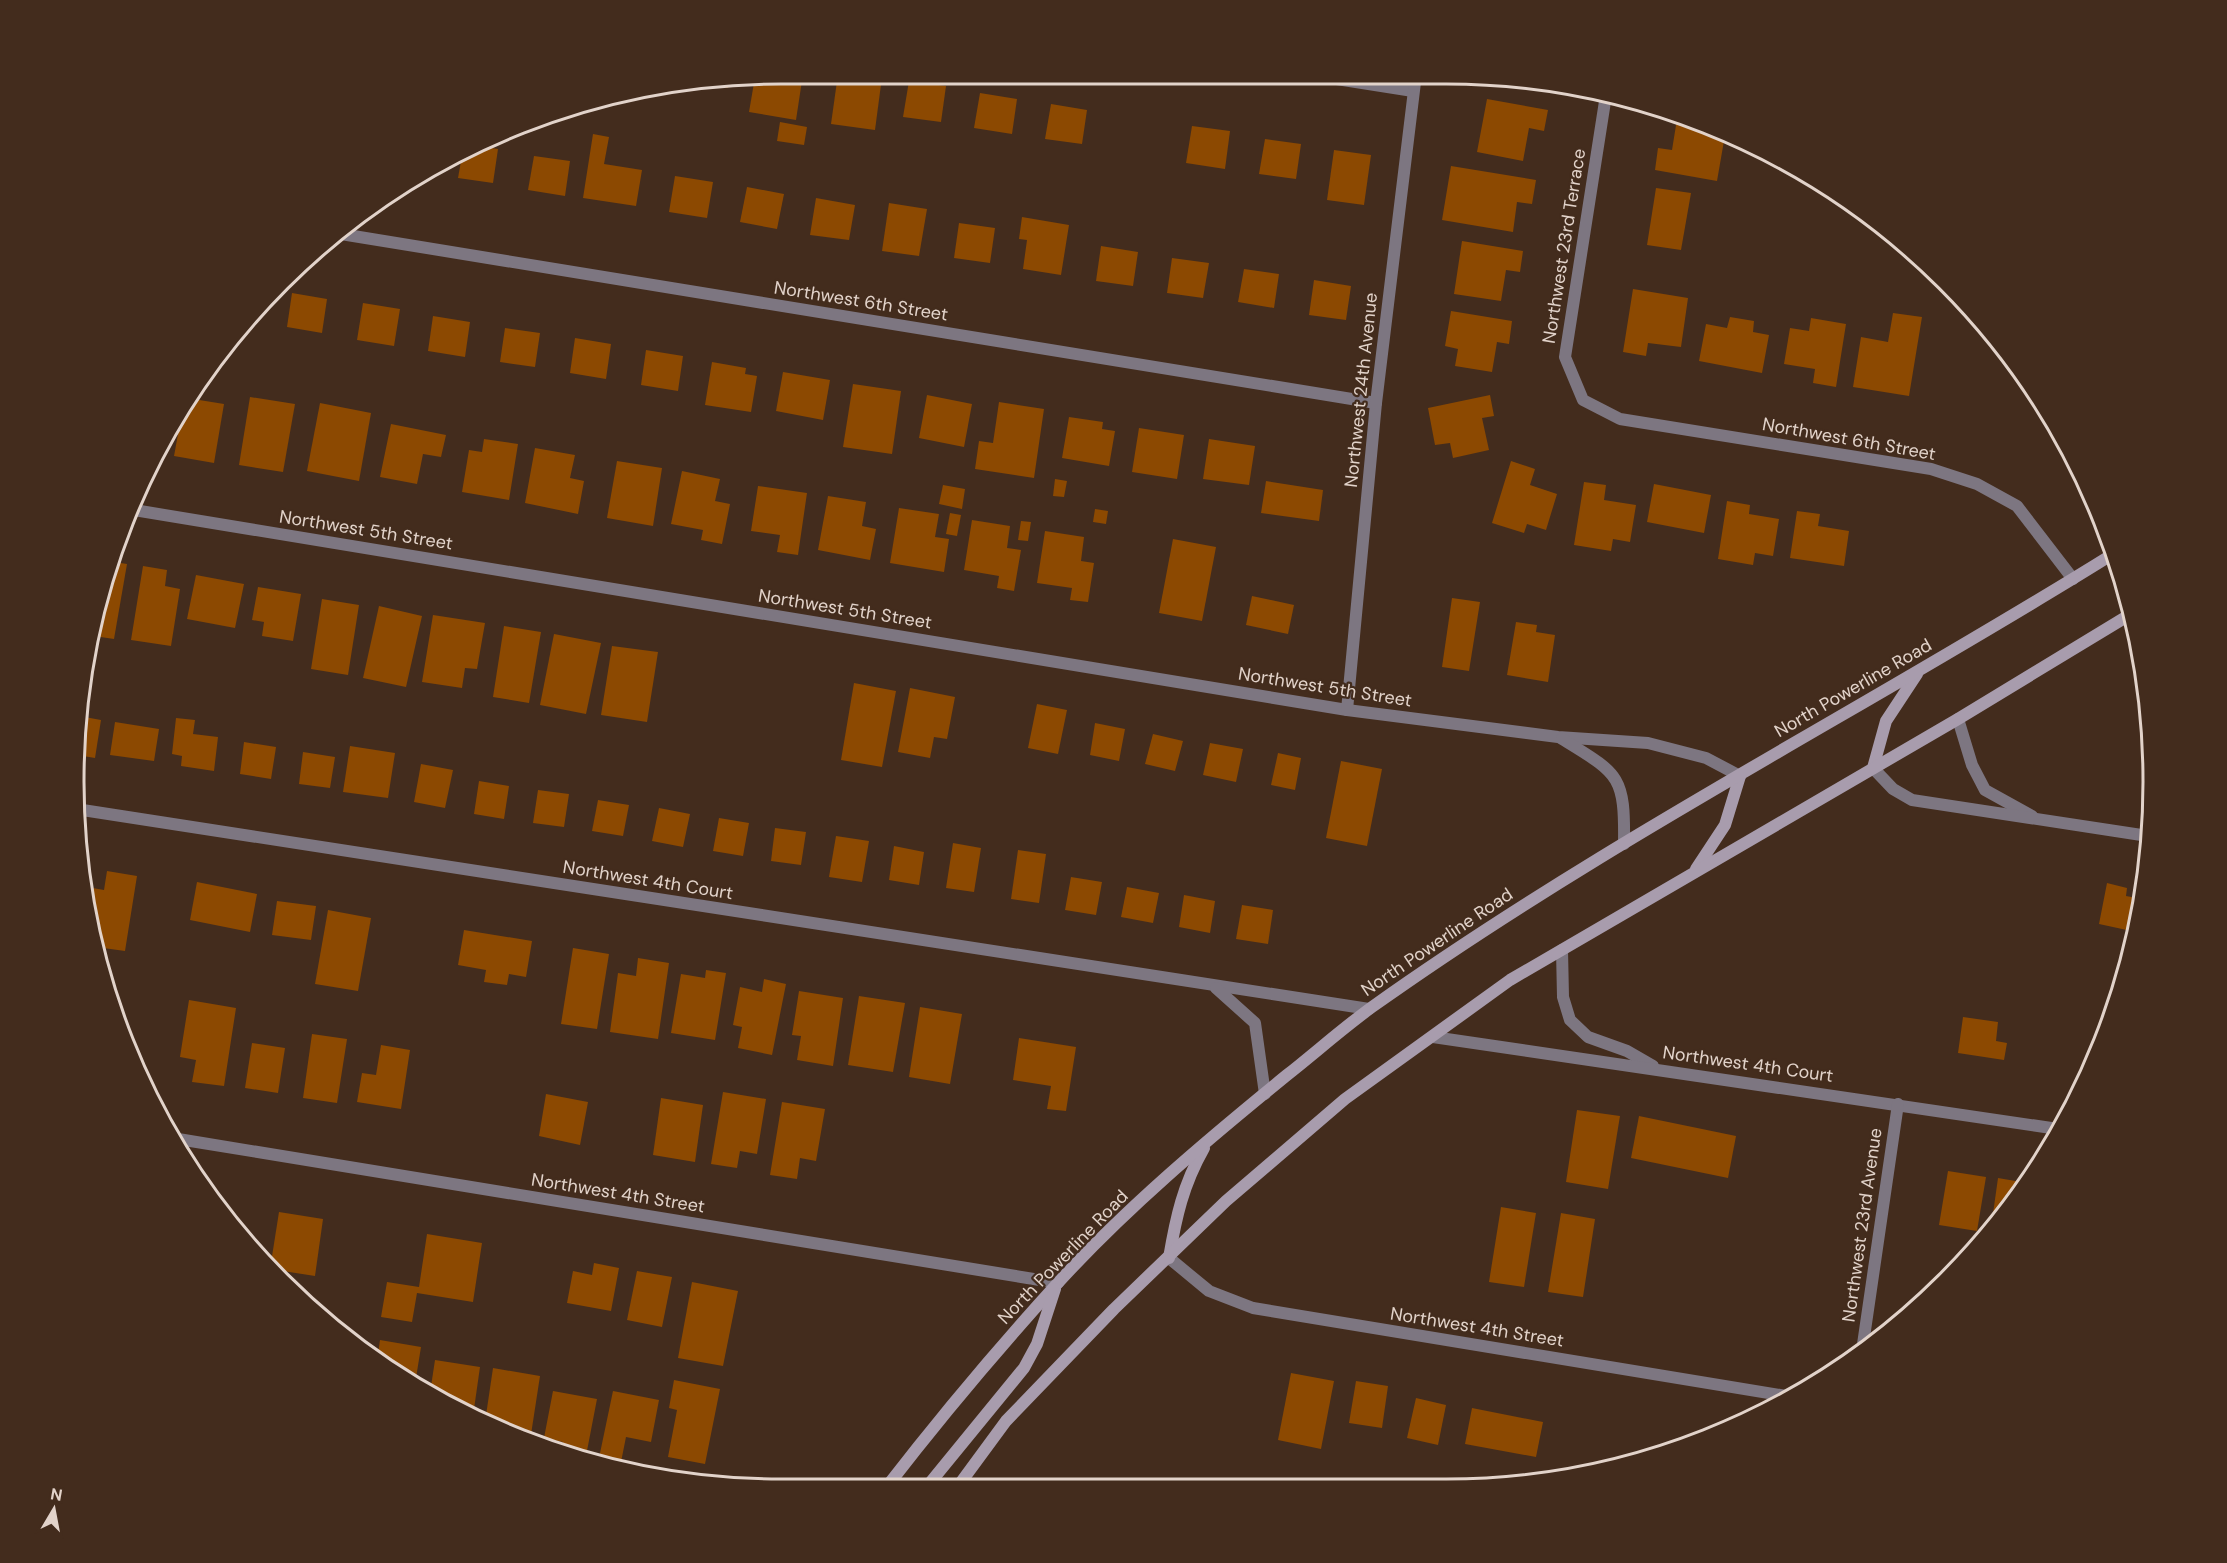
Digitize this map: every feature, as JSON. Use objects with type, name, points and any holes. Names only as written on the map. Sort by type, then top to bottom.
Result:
[{"type":"main road","name":"North Powerline Road","points":[[893,1479],[932,1429],[1058,1283],[1209,1139],[1369,1010],[1466,942],[1624,844],[2106,558]]},
{"type":"main road","points":[[964,1479],[1006,1421],[1114,1309],[1226,1201],[1345,1099],[1510,980],[1958,719],[2123,619]]},
{"type":"main road","points":[[1872,768],[1886,721],[1919,671]]},
{"type":"main road","points":[[1694,872],[1725,825],[1740,776]]},
{"type":"main road","points":[[1169,1258],[1177,1212],[1188,1177],[1209,1139]]},
{"type":"main road","points":[[934,1479],[1024,1368],[1037,1344],[1058,1283]]},
{"type":"street","points":[[1369,84],[1413,91]]},
{"type":"street","name":"Northwest 24th Avenue","points":[[1347,710],[1376,404],[1414,84]]},
{"type":"street","name":"Northwest 23rd Terrace","points":[[1583,400],[1565,357],[1605,103]]},
{"type":"street","name":"Northwest 6th Street","points":[[348,235],[1376,404]]},
{"type":"street","name":"Northwest 6th Street","points":[[1583,400],[1620,419],[1931,469],[1977,484],[2017,506],[2073,579]]},
{"type":"street","name":"Northwest 5th Street","points":[[139,511],[1347,710],[1558,737],[1648,743],[1707,758],[1740,776]]},
{"type":"street","points":[[1958,719],[1972,765],[1985,790],[2038,819]]},
{"type":"street","name":"Northwest 5th Street","points":[[1558,737],[1607,767],[1622,791],[1624,844]]},
{"type":"street","points":[[1872,768],[1893,789],[1912,800],[2141,835]]},
{"type":"street","name":"Northwest 4th Court","points":[[85,810],[1369,1010]]},
{"type":"street","points":[[1562,950],[1563,997],[1570,1020],[1588,1037],[1628,1051],[1659,1069]]},
{"type":"street","points":[[1215,987],[1255,1023],[1265,1094]]},
{"type":"street","name":"Northwest 4th Court","points":[[1433,1037],[2051,1128]]},
{"type":"street","name":"Northwest 23rd Avenue","points":[[1864,1339],[1898,1104]]},
{"type":"street","name":"Northwest 4th Street","points":[[183,1140],[1058,1283]]},
{"type":"street","name":"Northwest 4th Street","points":[[1169,1258],[1209,1290],[1253,1308],[1778,1395]]},
{"type":"building","points":[[801,84],[796,120],[749,112],[754,85]]},
{"type":"building","points":[[837,84],[881,84],[875,130],[831,124]]},
{"type":"building","points":[[908,84],[946,86],[941,122],[903,117]]},
{"type":"building","points":[[980,93],[1017,99],[1012,134],[974,128]]},
{"type":"building","points":[[1487,99],[1548,110],[1544,131],[1529,128],[1523,161],[1477,152]]},
{"type":"building","points":[[1051,104],[1087,110],[1082,144],[1045,139]]},
{"type":"building","points":[[780,122],[807,127],[804,145],[777,141]]},
{"type":"building","points":[[1676,123],[1724,142],[1717,181],[1655,170],[1658,148],[1672,150]]},
{"type":"building","points":[[1192,126],[1230,131],[1225,169],[1186,163]]},
{"type":"building","points":[[593,134],[609,137],[604,164],[642,170],[636,206],[583,198]]},
{"type":"building","points":[[1265,139],[1301,144],[1296,179],[1259,174]]},
{"type":"building","points":[[491,148],[498,149],[493,183],[458,178],[461,162]]},
{"type":"building","points":[[1334,150],[1371,155],[1364,205],[1327,200]]},
{"type":"building","points":[[534,156],[570,161],[565,196],[528,190]]},
{"type":"building","points":[[1451,166],[1536,180],[1532,204],[1517,202],[1513,232],[1442,220]]},
{"type":"building","points":[[675,176],[713,182],[707,218],[669,212]]},
{"type":"building","points":[[747,187],[784,194],[777,229],[740,222]]},
{"type":"building","points":[[1656,188],[1691,193],[1681,250],[1647,245]]},
{"type":"building","points":[[816,198],[855,205],[849,240],[810,235]]},
{"type":"building","points":[[889,203],[927,209],[919,256],[882,251]]},
{"type":"building","points":[[1022,217],[1069,225],[1061,275],[1023,269],[1027,240],[1019,239]]},
{"type":"building","points":[[959,223],[995,228],[990,263],[954,258]]},
{"type":"building","points":[[1462,241],[1523,251],[1520,272],[1506,270],[1501,301],[1454,294]]},
{"type":"building","points":[[1101,246],[1138,252],[1133,286],[1096,281]]},
{"type":"building","points":[[1172,258],[1209,263],[1203,298],[1167,293]]},
{"type":"building","points":[[1244,269],[1279,274],[1274,308],[1238,302]]},
{"type":"building","points":[[1314,280],[1351,286],[1346,320],[1309,315]]},
{"type":"building","points":[[1633,289],[1688,298],[1681,347],[1648,343],[1646,356],[1623,352]]},
{"type":"building","points":[[292,293],[327,299],[322,333],[287,327]]},
{"type":"building","points":[[363,303],[400,309],[394,346],[357,340]]},
{"type":"building","points":[[1451,311],[1512,321],[1509,344],[1497,342],[1492,372],[1455,366],[1458,349],[1445,346]]},
{"type":"building","points":[[1893,313],[1922,317],[1909,396],[1853,387],[1861,337],[1888,342]]},
{"type":"building","points":[[433,316],[470,322],[465,357],[428,351]]},
{"type":"building","points":[[1730,317],[1754,321],[1753,332],[1769,335],[1762,373],[1699,361],[1706,324],[1727,328]]},
{"type":"building","points":[[1811,318],[1846,324],[1836,387],[1813,383],[1815,369],[1784,364],[1790,328],[1809,331]]},
{"type":"building","points":[[505,328],[540,333],[535,367],[500,362]]},
{"type":"building","points":[[575,338],[611,344],[606,379],[570,373]]},
{"type":"building","points":[[646,350],[683,356],[678,391],[641,385]]},
{"type":"building","points":[[712,362],[746,368],[745,374],[757,376],[751,412],[705,405]]},
{"type":"building","points":[[783,372],[830,380],[823,420],[776,411]]},
{"type":"building","points":[[853,384],[901,391],[892,454],[843,447]]},
{"type":"building","points":[[927,395],[972,404],[964,447],[919,438]]},
{"type":"building","points":[[1490,395],[1494,416],[1482,418],[1489,450],[1453,458],[1450,443],[1435,445],[1428,408]]},
{"type":"building","points":[[250,397],[295,404],[283,472],[239,465]]},
{"type":"building","points":[[198,400],[224,404],[214,463],[174,456],[179,430]]},
{"type":"building","points":[[999,402],[1044,409],[1034,478],[975,469],[979,441],[993,443]]},
{"type":"building","points":[[320,403],[371,413],[359,481],[307,471]]},
{"type":"building","points":[[1069,417],[1103,422],[1102,429],[1115,431],[1109,466],[1062,458]]},
{"type":"building","points":[[391,424],[446,435],[441,457],[423,454],[417,484],[380,477]]},
{"type":"building","points":[[1139,428],[1184,435],[1177,479],[1132,472]]},
{"type":"building","points":[[484,439],[518,444],[509,500],[462,492],[469,450],[482,452]]},
{"type":"building","points":[[1209,439],[1255,446],[1249,485],[1203,479]]},
{"type":"building","points":[[535,448],[575,455],[570,478],[584,481],[578,514],[525,503]]},
{"type":"building","points":[[617,461],[662,468],[653,526],[607,518]]},
{"type":"building","points":[[1511,461],[1535,469],[1530,485],[1557,494],[1546,530],[1527,524],[1524,533],[1492,523]]},
{"type":"building","points":[[682,471],[720,479],[715,501],[730,504],[722,544],[701,540],[703,530],[671,524]]},
{"type":"building","points":[[1055,479],[1067,481],[1064,497],[1053,496]]},
{"type":"building","points":[[1266,481],[1323,490],[1319,521],[1261,513]]},
{"type":"building","points":[[1584,482],[1606,485],[1604,500],[1636,505],[1630,542],[1613,539],[1611,551],[1574,545]]},
{"type":"building","points":[[1654,484],[1711,495],[1704,533],[1647,522]]},
{"type":"building","points":[[943,485],[965,489],[962,509],[939,504]]},
{"type":"building","points":[[758,486],[807,493],[798,555],[777,552],[780,535],[751,531]]},
{"type":"building","points":[[828,496],[866,502],[862,526],[876,529],[870,560],[818,550]]},
{"type":"building","points":[[1727,501],[1750,505],[1749,514],[1779,519],[1773,556],[1755,553],[1753,565],[1718,559]]},
{"type":"building","points":[[899,508],[939,514],[935,537],[949,539],[944,572],[890,563]]},
{"type":"building","points":[[1095,509],[1108,511],[1106,524],[1093,522]]},
{"type":"building","points":[[1797,511],[1820,514],[1818,526],[1849,531],[1844,566],[1790,558]]},
{"type":"building","points":[[950,513],[961,515],[957,536],[946,534]]},
{"type":"building","points":[[972,520],[1010,526],[1007,548],[1021,550],[1014,591],[997,588],[999,576],[964,570]]},
{"type":"building","points":[[1021,521],[1031,522],[1028,541],[1018,540]]},
{"type":"building","points":[[1045,531],[1084,537],[1081,561],[1094,563],[1088,602],[1070,600],[1072,588],[1037,583]]},
{"type":"building","points":[[1173,539],[1216,547],[1202,621],[1159,613]]},
{"type":"building","points":[[119,563],[127,564],[114,639],[99,637]]},
{"type":"building","points":[[143,566],[167,570],[165,586],[180,589],[171,646],[131,640]]},
{"type":"building","points":[[196,575],[244,584],[235,628],[187,619]]},
{"type":"building","points":[[258,587],[301,594],[293,641],[262,636],[264,622],[252,620]]},
{"type":"building","points":[[1252,596],[1294,605],[1288,634],[1246,625]]},
{"type":"building","points":[[1452,598],[1480,602],[1469,671],[1442,667]]},
{"type":"building","points":[[322,599],[359,605],[348,675],[311,669]]},
{"type":"building","points":[[379,606],[422,616],[406,687],[363,678]]},
{"type":"building","points":[[433,615],[485,623],[477,669],[465,668],[462,688],[422,682]]},
{"type":"building","points":[[1516,622],[1537,625],[1536,632],[1555,635],[1548,682],[1507,675]]},
{"type":"building","points":[[504,626],[541,632],[529,703],[493,697]]},
{"type":"building","points":[[554,634],[601,643],[586,714],[540,705]]},
{"type":"building","points":[[612,646],[658,652],[647,722],[601,715]]},
{"type":"building","points":[[854,683],[896,691],[882,767],[841,760]]},
{"type":"building","points":[[910,688],[955,697],[947,739],[934,737],[930,758],[898,752]]},
{"type":"building","points":[[1037,704],[1067,710],[1058,754],[1028,748]]},
{"type":"building","points":[[87,717],[101,720],[95,758],[85,756]]},
{"type":"building","points":[[176,718],[195,720],[193,734],[218,737],[214,771],[181,766],[182,756],[172,754]]},
{"type":"building","points":[[115,722],[159,729],[154,761],[110,755]]},
{"type":"building","points":[[1095,723],[1125,729],[1119,761],[1090,755]]},
{"type":"building","points":[[1153,734],[1183,741],[1175,771],[1145,764]]},
{"type":"building","points":[[244,742],[276,747],[271,779],[240,774]]},
{"type":"building","points":[[1210,743],[1243,749],[1236,782],[1203,775]]},
{"type":"building","points":[[350,746],[395,753],[388,798],[343,792]]},
{"type":"building","points":[[303,752],[335,757],[330,788],[299,784]]},
{"type":"building","points":[[1278,753],[1301,758],[1295,790],[1271,785]]},
{"type":"building","points":[[1341,761],[1382,769],[1367,846],[1326,838]]},
{"type":"building","points":[[421,764],[453,770],[445,808],[414,802]]},
{"type":"building","points":[[479,781],[509,786],[504,819],[474,814]]},
{"type":"building","points":[[538,790],[569,794],[564,827],[533,823]]},
{"type":"building","points":[[598,800],[629,805],[623,836],[592,831]]},
{"type":"building","points":[[659,808],[690,814],[683,847],[652,841]]},
{"type":"building","points":[[719,818],[749,823],[743,856],[713,851]]},
{"type":"building","points":[[775,828],[806,832],[801,865],[771,861]]},
{"type":"building","points":[[836,836],[869,841],[862,882],[829,877]]},
{"type":"building","points":[[953,843],[981,848],[974,892],[946,888]]},
{"type":"building","points":[[894,846],[924,852],[919,885],[889,880]]},
{"type":"building","points":[[1018,850],[1046,854],[1039,903],[1011,899]]},
{"type":"building","points":[[107,871],[137,876],[125,951],[105,948],[92,888],[104,890]]},
{"type":"building","points":[[1071,877],[1102,882],[1096,915],[1065,910]]},
{"type":"building","points":[[197,882],[257,894],[250,932],[190,920]]},
{"type":"building","points":[[2107,883],[2127,888],[2126,896],[2133,897],[2127,930],[2099,924]]},
{"type":"building","points":[[1127,887],[1159,893],[1153,923],[1121,917]]},
{"type":"building","points":[[1184,895],[1215,901],[1210,933],[1179,927]]},
{"type":"building","points":[[277,901],[316,906],[311,940],[272,935]]},
{"type":"building","points":[[1242,905],[1273,910],[1268,944],[1236,939]]},
{"type":"building","points":[[328,910],[371,918],[358,991],[315,984]]},
{"type":"building","points":[[464,930],[532,941],[526,977],[509,974],[507,985],[484,982],[486,970],[458,965]]},
{"type":"building","points":[[573,948],[609,954],[597,1029],[561,1024]]},
{"type":"building","points":[[638,958],[669,963],[658,1039],[610,1032],[618,973],[636,976]]},
{"type":"building","points":[[706,970],[726,973],[715,1040],[671,1033],[681,974],[705,978]]},
{"type":"building","points":[[764,979],[786,984],[772,1055],[738,1048],[742,1027],[733,1025],[740,987],[762,992]]},
{"type":"building","points":[[799,991],[843,998],[833,1066],[797,1060],[801,1036],[792,1035]]},
{"type":"building","points":[[859,996],[905,1003],[893,1072],[848,1065]]},
{"type":"building","points":[[189,1000],[236,1008],[224,1086],[192,1082],[196,1060],[180,1057]]},
{"type":"building","points":[[920,1007],[962,1014],[950,1084],[909,1077]]},
{"type":"building","points":[[1963,1017],[1998,1022],[1996,1041],[2007,1043],[2004,1060],[1958,1053]]},
{"type":"building","points":[[312,1034],[347,1039],[337,1103],[303,1098]]},
{"type":"building","points":[[1019,1038],[1076,1047],[1066,1111],[1047,1109],[1051,1086],[1013,1080]]},
{"type":"building","points":[[252,1043],[285,1048],[278,1093],[245,1088]]},
{"type":"building","points":[[381,1045],[410,1050],[401,1109],[357,1102],[362,1073],[376,1075]]},
{"type":"building","points":[[723,1092],[766,1099],[757,1154],[740,1151],[737,1168],[711,1164]]},
{"type":"building","points":[[546,1094],[588,1102],[580,1145],[539,1136]]},
{"type":"building","points":[[661,1098],[703,1105],[695,1162],[653,1155]]},
{"type":"building","points":[[782,1102],[825,1109],[816,1161],[800,1158],[797,1179],[770,1175]]},
{"type":"building","points":[[1577,1110],[1620,1116],[1608,1189],[1566,1182]]},
{"type":"building","points":[[1639,1116],[1736,1136],[1728,1178],[1631,1158]]},
{"type":"building","points":[[1948,1171],[1986,1177],[1977,1231],[1939,1225]]},
{"type":"building","points":[[1998,1178],[2016,1181],[1999,1206],[1993,1213]]},
{"type":"building","points":[[1501,1207],[1536,1213],[1524,1287],[1489,1282]]},
{"type":"building","points":[[279,1212],[323,1219],[315,1276],[285,1271],[272,1257]]},
{"type":"building","points":[[1561,1213],[1595,1219],[1583,1297],[1548,1292]]},
{"type":"building","points":[[427,1234],[482,1243],[473,1302],[417,1293],[412,1322],[381,1317],[387,1282],[419,1287]]},
{"type":"building","points":[[594,1263],[619,1268],[611,1311],[567,1303],[573,1271],[592,1275]]},
{"type":"building","points":[[637,1271],[672,1277],[662,1327],[627,1320]]},
{"type":"building","points":[[692,1282],[738,1291],[723,1366],[678,1358]]},
{"type":"building","points":[[380,1340],[421,1347],[416,1375],[394,1361],[379,1350]]},
{"type":"building","points":[[435,1360],[480,1367],[474,1408],[431,1385]]},
{"type":"building","points":[[493,1368],[540,1376],[531,1432],[486,1413]]},
{"type":"building","points":[[1291,1373],[1334,1381],[1321,1449],[1278,1440]]},
{"type":"building","points":[[674,1380],[720,1389],[705,1464],[668,1457],[677,1410],[669,1408]]},
{"type":"building","points":[[1356,1381],[1388,1386],[1382,1428],[1349,1423]]},
{"type":"building","points":[[553,1391],[597,1399],[587,1451],[544,1437]]},
{"type":"building","points":[[613,1391],[659,1400],[651,1442],[626,1437],[621,1460],[600,1455]]},
{"type":"building","points":[[1416,1398],[1446,1405],[1438,1445],[1407,1438]]},
{"type":"building","points":[[1472,1408],[1543,1422],[1536,1457],[1465,1444]]}]
